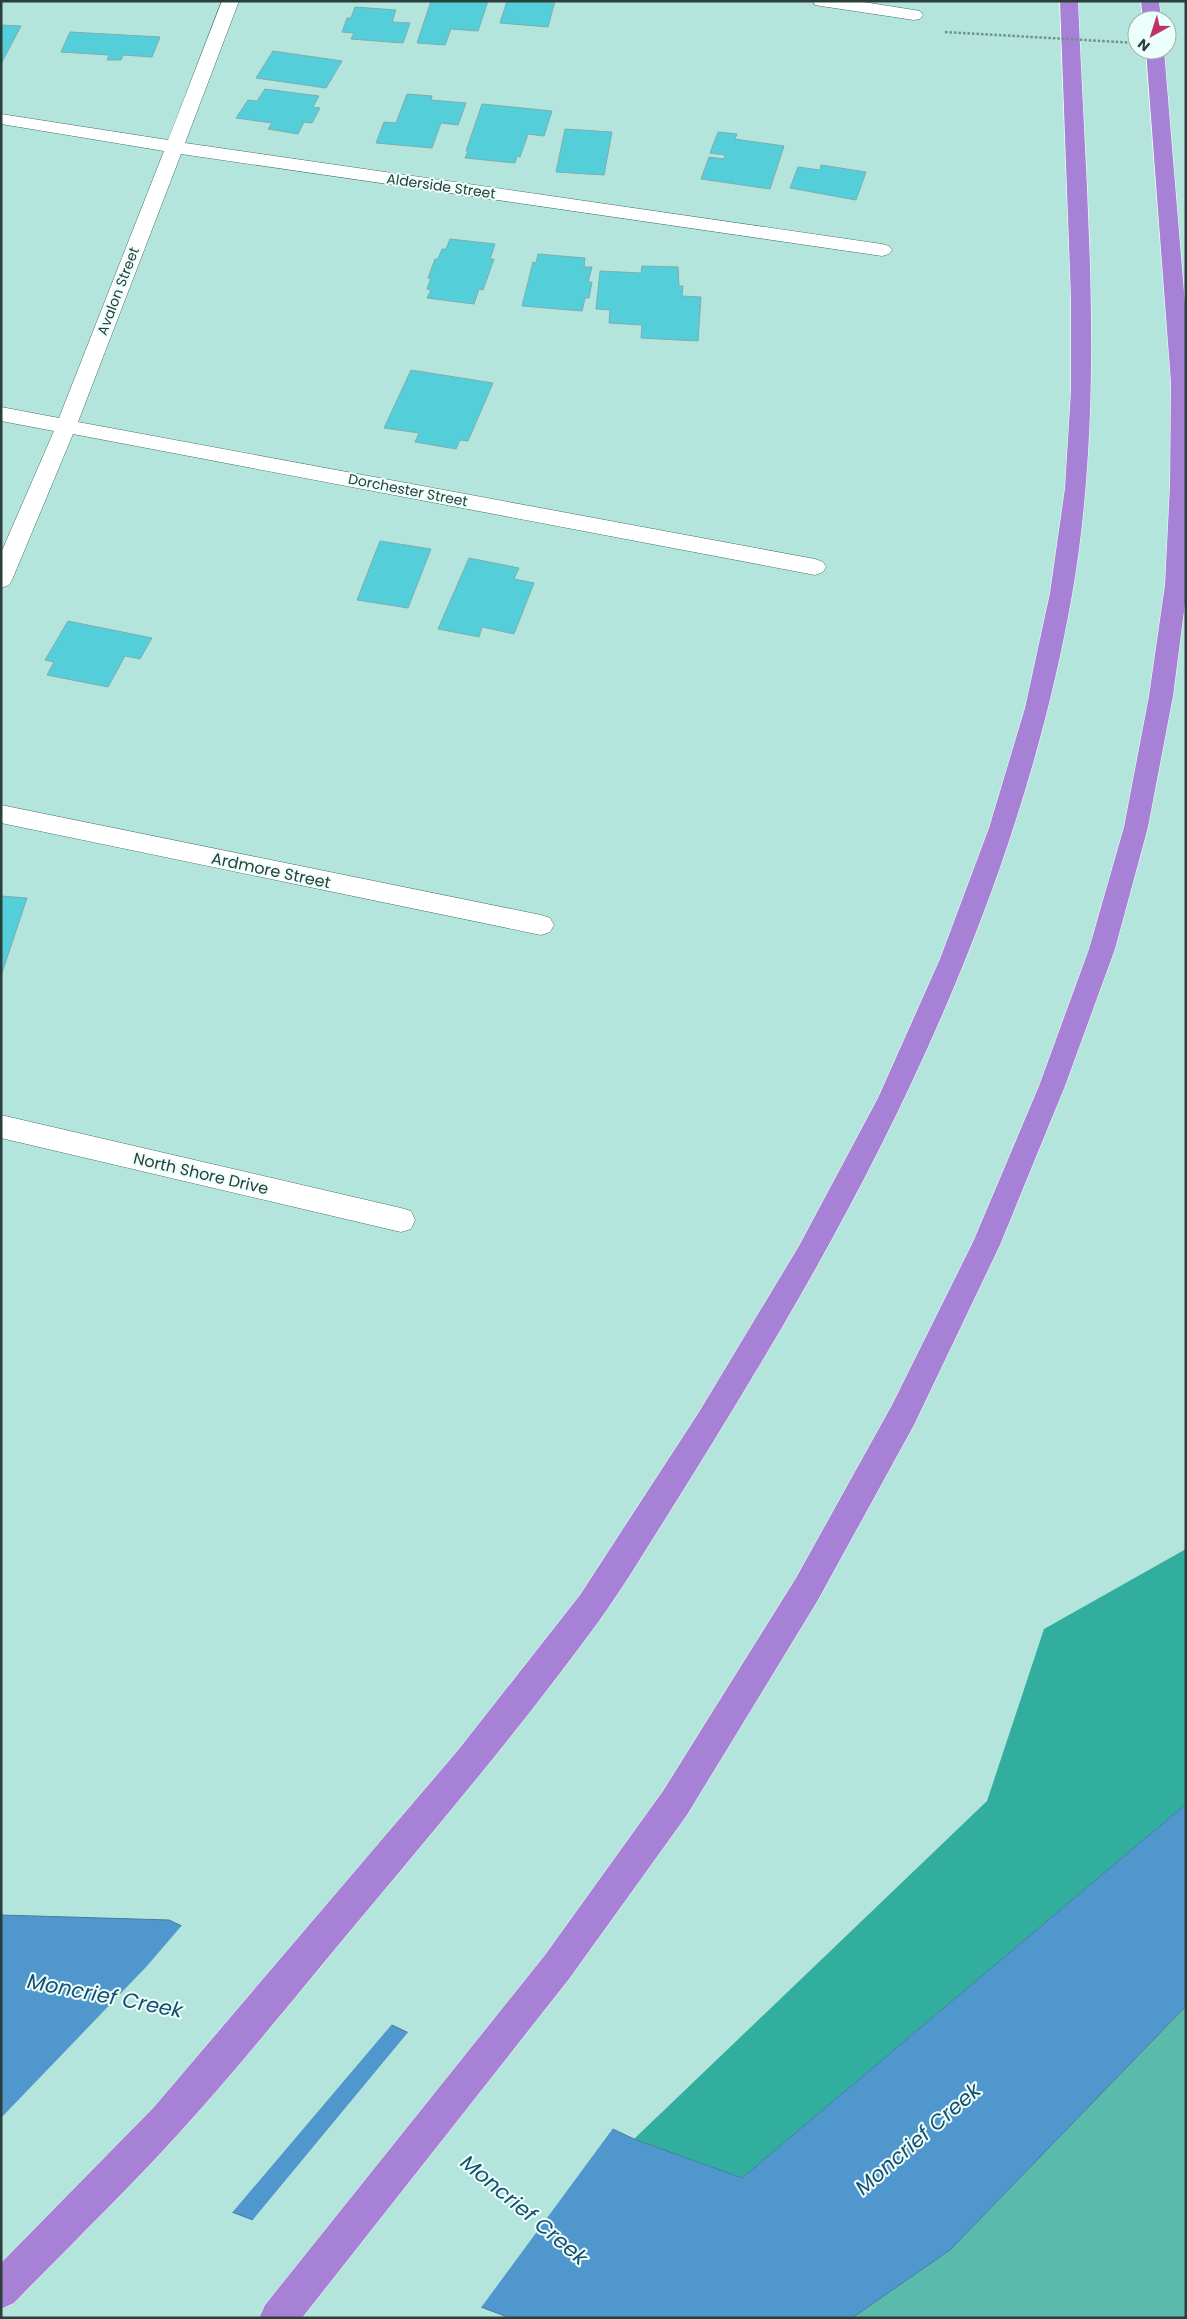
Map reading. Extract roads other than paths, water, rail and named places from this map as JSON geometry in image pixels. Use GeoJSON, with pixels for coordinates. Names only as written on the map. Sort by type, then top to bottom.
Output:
{"type":"FeatureCollection","features":[{"type":"Feature","properties":{"kind":"highway"},"geometry":{"type":"LineString","coordinates":[[1,2290],[167,2120],[470,1761],[591,1606],[710,1422],[809,1255],[894,1093],[952,959],[1001,828],[1037,708],[1061,593],[1076,488],[1081,390],[1081,299],[1070,1]]}},
{"type":"Feature","properties":{"kind":"highway"},"geometry":{"type":"LineString","coordinates":[[278,2318],[557,1967],[675,1803],[807,1589],[903,1415],[986,1245],[1052,1086],[1102,949],[1136,827],[1161,696],[1176,585],[1181,484],[1181,383],[1155,60]]}},
{"type":"Feature","properties":{"kind":"street","name":"Avalon Street"},"geometry":{"type":"LineString","coordinates":[[1,580],[66,426],[231,1]]}},
{"type":"Feature","properties":{"kind":"street"},"geometry":{"type":"LineString","coordinates":[[821,1],[914,15]]}},
{"type":"Feature","properties":{"kind":"street","name":"Alderside Street"},"geometry":{"type":"LineString","coordinates":[[1,119],[174,147],[882,250]]}},
{"type":"Feature","properties":{"kind":"street","name":"Dorchester Street"},"geometry":{"type":"LineString","coordinates":[[1,414],[815,566]]}},
{"type":"Feature","properties":{"kind":"street","name":"Ardmore Street"},"geometry":{"type":"LineString","coordinates":[[1,814],[541,925]]}},
{"type":"Feature","properties":{"kind":"street","name":"North Shore Drive"},"geometry":{"type":"LineString","coordinates":[[1,1126],[401,1220]]}},
{"type":"Feature","properties":{"kind":"water","name":"Moncrief Creek"},"geometry":{"type":"Polygon","coordinates":[[[1186,1804],[1186,2006],[950,2250],[852,2318],[510,2318],[1,2124],[1,1915],[169,1920],[634,2139],[742,2178],[1186,1804]]]}}]}
